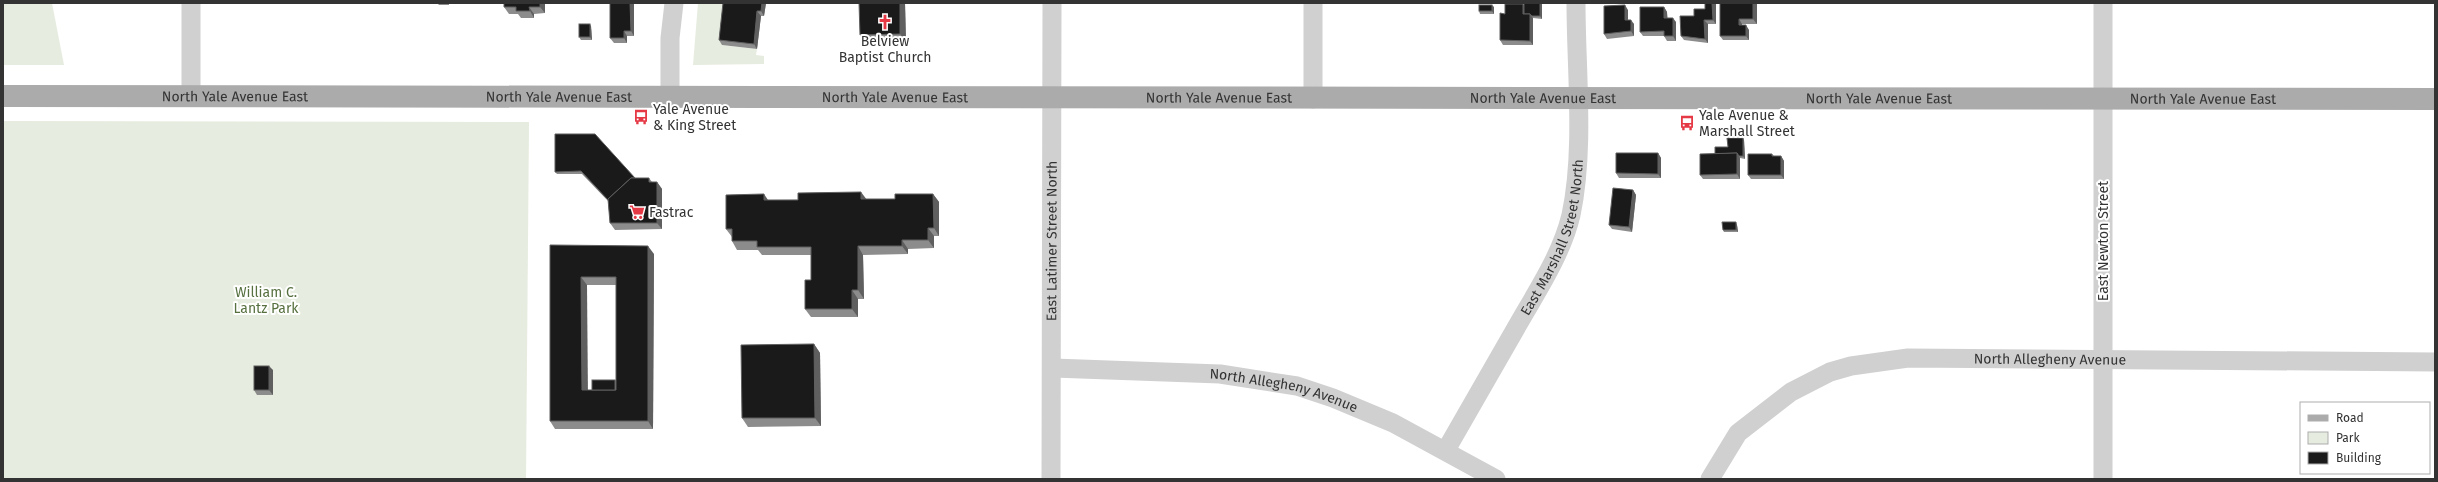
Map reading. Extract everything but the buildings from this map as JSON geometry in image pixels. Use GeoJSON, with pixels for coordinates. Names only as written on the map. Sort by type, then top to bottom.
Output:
{"type":"FeatureCollection","features":[{"type":"Feature","properties":{"kind":"main road","name":"North Yale Avenue East"},"geometry":{"type":"LineString","coordinates":[[3,96],[1313,99],[2435,99]]}},
{"type":"Feature","properties":{"kind":"street"},"geometry":{"type":"LineString","coordinates":[[190,3],[191,97]]}},
{"type":"Feature","properties":{"kind":"street"},"geometry":{"type":"LineString","coordinates":[[670,97],[670,38],[674,3]]}},
{"type":"Feature","properties":{"kind":"street","name":"East Latimer Street North"},"geometry":{"type":"LineString","coordinates":[[1051,479],[1053,368],[1052,3]]}},
{"type":"Feature","properties":{"kind":"street"},"geometry":{"type":"LineString","coordinates":[[1313,3],[1313,99]]}},
{"type":"Feature","properties":{"kind":"street","name":"East Marshall Street North"},"geometry":{"type":"LineString","coordinates":[[1446,450],[1542,282],[1561,245],[1571,215],[1576,170],[1578,99],[1576,3]]}},
{"type":"Feature","properties":{"kind":"street","name":"East Newton Street"},"geometry":{"type":"LineString","coordinates":[[2103,3],[2103,479]]}},
{"type":"Feature","properties":{"kind":"street","name":"North Allegheny Avenue"},"geometry":{"type":"LineString","coordinates":[[1710,479],[1738,433],[1791,392],[1830,372],[1850,366],[1908,358],[2435,362]]}},
{"type":"Feature","properties":{"kind":"street","name":"North Allegheny Avenue"},"geometry":{"type":"LineString","coordinates":[[1053,368],[1220,374],[1297,386],[1333,398],[1393,423],[1446,450],[1496,479]]}},
{"type":"Feature","properties":{"kind":"green space"},"geometry":{"type":"Polygon","coordinates":[[[3,3],[52,3],[64,65],[3,65],[3,3]]]}},
{"type":"Feature","properties":{"kind":"green space"},"geometry":{"type":"Polygon","coordinates":[[[698,3],[727,3],[722,45],[757,49],[756,55],[764,56],[764,64],[693,65],[698,3]]]}},
{"type":"Feature","properties":{"kind":"green space","name":"William C. Lantz Park"},"geometry":{"type":"Polygon","coordinates":[[[3,121],[529,122],[526,479],[3,479],[3,121]]]}},
{"type":"Feature","properties":{"kind":"place","name":"Belview Baptist Church"},"geometry":{"type":"Point","coordinates":[885,22]}},
{"type":"Feature","properties":{"kind":"place","name":"Yale Avenue & King Street"},"geometry":{"type":"Point","coordinates":[641,117]}},
{"type":"Feature","properties":{"kind":"place","name":"Yale Avenue & Marshall Street"},"geometry":{"type":"Point","coordinates":[1687,123]}},
{"type":"Feature","properties":{"kind":"place","name":"Fastrac"},"geometry":{"type":"Point","coordinates":[637,212]}}]}
